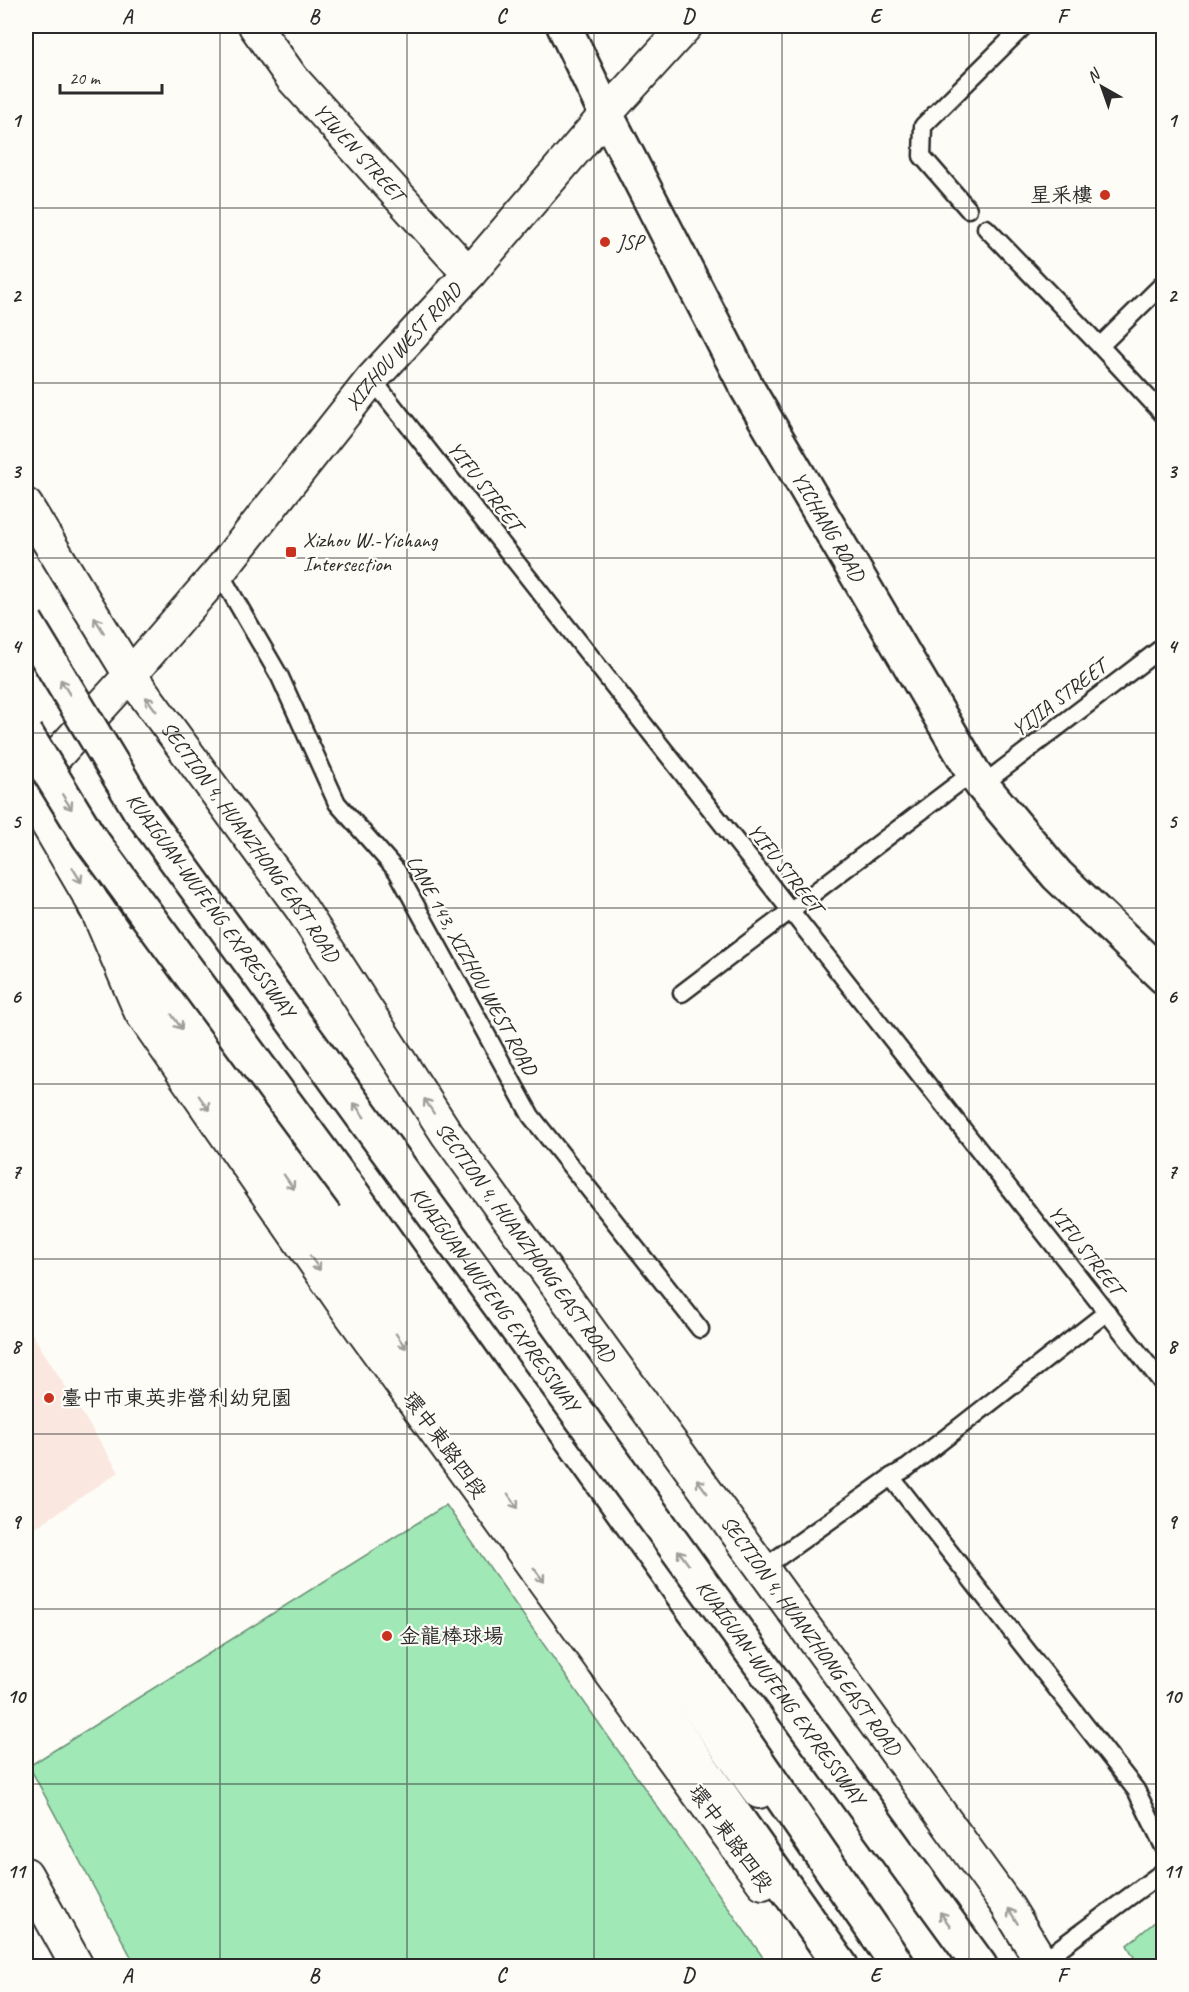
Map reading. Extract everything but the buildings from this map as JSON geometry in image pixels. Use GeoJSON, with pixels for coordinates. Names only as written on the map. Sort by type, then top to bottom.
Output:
{"type":"FeatureCollection","features":[{"type":"Feature","properties":{"kind":"main road","name":"YICHANG ROAD"},"geometry":{"type":"LineString","coordinates":[[564,26],[606,114],[747,388],[977,779],[1057,875],[1164,977]]}},
{"type":"Feature","properties":{"kind":"main road","name":"KUAIGUAN-WUFENG EXPRESSWAY"},"geometry":{"type":"LineString","coordinates":[[26,622],[140,808],[980,1966]]}},
{"type":"Feature","properties":{"kind":"main road"},"geometry":{"type":"LineString","coordinates":[[26,734],[89,837],[375,1226],[729,1720],[898,1966]]}},
{"type":"Feature","properties":{"kind":"main road"},"geometry":{"type":"LineString","coordinates":[[95,906],[841,1966]]}},
{"type":"Feature","properties":{"kind":"street","name":"YIWEN STREET"},"geometry":{"type":"LineString","coordinates":[[255,26],[292,78],[469,274]]}},
{"type":"Feature","properties":{"kind":"street","name":"XIZHOU WEST ROAD"},"geometry":{"type":"LineString","coordinates":[[26,789],[130,675],[219,572],[372,379],[469,274],[606,114],[686,26]]}},
{"type":"Feature","properties":{"kind":"street","name":"SECTION 4, HUANZHONG EAST ROAD"},"geometry":{"type":"LineString","coordinates":[[26,505],[130,675],[301,908],[447,1134],[1006,1904],[1042,1964]]}},
{"type":"Feature","properties":{"kind":"street"},"geometry":{"type":"LineString","coordinates":[[26,789],[95,906],[190,1001],[885,1966]]}},
{"type":"Feature","properties":{"kind":"street","name":"環中東路四段"},"geometry":{"type":"LineString","coordinates":[[95,906],[140,1011],[349,1312],[824,1966]]}},
{"type":"Feature","properties":{"kind":"street"},"geometry":{"type":"LineString","coordinates":[[26,1874],[77,1966]]}},
{"type":"Feature","properties":{"kind":"lane"},"geometry":{"type":"LineString","coordinates":[[968,209],[922,156],[923,126],[1024,26]]}},
{"type":"Feature","properties":{"kind":"lane"},"geometry":{"type":"LineString","coordinates":[[986,228],[1164,415]]}},
{"type":"Feature","properties":{"kind":"lane"},"geometry":{"type":"LineString","coordinates":[[1100,346],[1164,283]]}},
{"type":"Feature","properties":{"kind":"lane","name":"YIFU STREET"},"geometry":{"type":"LineString","coordinates":[[372,379],[1164,1385]]}},
{"type":"Feature","properties":{"kind":"lane","name":"LANE 143, XIZHOU WEST ROAD"},"geometry":{"type":"LineString","coordinates":[[219,572],[280,676],[337,803],[397,871],[531,1116],[700,1329]]}},
{"type":"Feature","properties":{"kind":"lane","name":"YIJIA STREET"},"geometry":{"type":"LineString","coordinates":[[682,993],[790,911],[1164,646]]}},
{"type":"Feature","properties":{"kind":"lane"},"geometry":{"type":"LineString","coordinates":[[762,1569],[907,1468],[1107,1312]]}},
{"type":"Feature","properties":{"kind":"lane"},"geometry":{"type":"LineString","coordinates":[[891,1477],[1136,1790],[1164,1847]]}},
{"type":"Feature","properties":{"kind":"lane"},"geometry":{"type":"LineString","coordinates":[[1042,1964],[1164,1870]]}},
{"type":"Feature","properties":{"kind":"shaded area","name":"臺中市東英非營利幼兒園"},"geometry":{"type":"Polygon","coordinates":[[[26,1324],[119,1472],[26,1534],[26,1324]]]}},
{"type":"Feature","properties":{"kind":"green space","name":"金龍棒球場"},"geometry":{"type":"Polygon","coordinates":[[[446,1505],[767,1963],[766,1966],[136,1966],[29,1766],[446,1505]]]}},
{"type":"Feature","properties":{"kind":"green space"},"geometry":{"type":"Polygon","coordinates":[[[1163,1915],[1163,1966],[1139,1966],[1127,1945],[1163,1915]]]}},
{"type":"Feature","properties":{"kind":"place","name":"星釆樓"},"geometry":{"type":"Point","coordinates":[1105,195]}},
{"type":"Feature","properties":{"kind":"place","name":"JSP"},"geometry":{"type":"Point","coordinates":[605,242]}},
{"type":"Feature","properties":{"kind":"place","name":"Xizhou W.-Yichang Intersection"},"geometry":{"type":"Point","coordinates":[291,552]}},
{"type":"Feature","properties":{"kind":"place","name":"臺中市東英非營利幼兒園"},"geometry":{"type":"Point","coordinates":[49,1398]}},
{"type":"Feature","properties":{"kind":"place","name":"金龍棒球場"},"geometry":{"type":"Point","coordinates":[387,1636]}}]}
